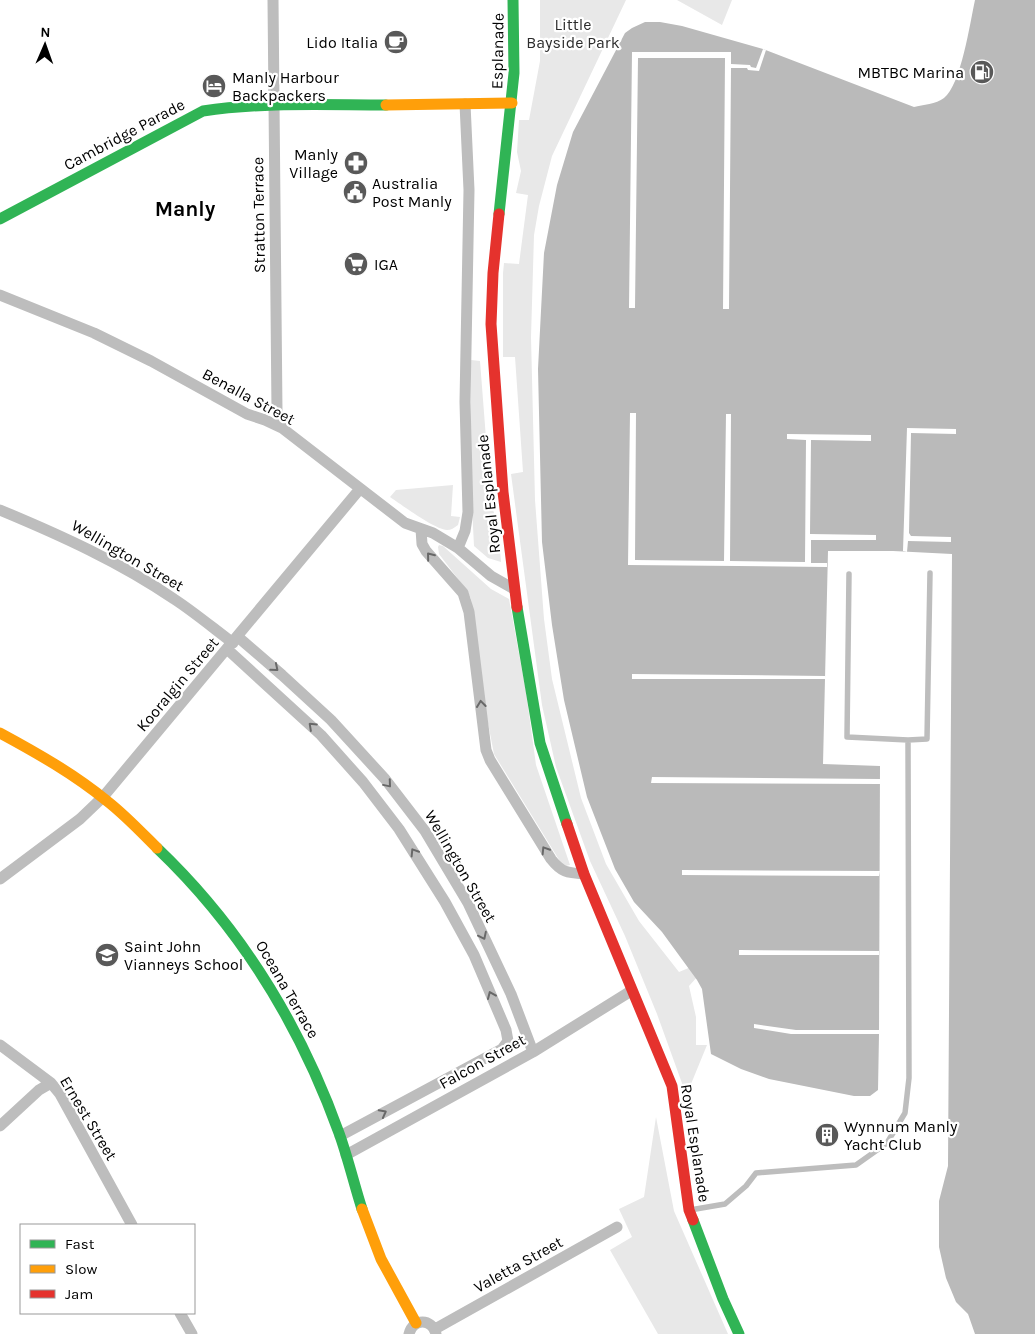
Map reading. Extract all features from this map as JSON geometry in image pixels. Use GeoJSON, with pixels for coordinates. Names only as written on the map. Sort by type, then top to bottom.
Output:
{"type":"FeatureCollection","features":[{"type":"Feature","properties":{"kind":"street","name":"Stratton Terrace"},"geometry":{"type":"LineString","coordinates":[[273,0],[277,411],[282,428]]}},
{"type":"Feature","properties":{"kind":"street","name":"Esplanade"},"geometry":{"type":"LineString","coordinates":[[512,103],[514,73],[513,0]]}},
{"type":"Feature","properties":{"kind":"street","name":"Cambridge Parade"},"geometry":{"type":"LineString","coordinates":[[0,219],[203,111],[223,108],[273,106],[512,103]]}},
{"type":"Feature","properties":{"kind":"street","name":"Royal Esplanade"},"geometry":{"type":"LineString","coordinates":[[512,103],[493,273],[491,324],[498,436],[514,589],[540,743],[584,874],[672,1086],[689,1210],[723,1299],[739,1334]]}},
{"type":"Feature","properties":{"kind":"street","name":"Royal Esplanade"},"geometry":{"type":"LineString","coordinates":[[458,548],[465,531],[468,512],[466,402],[468,190],[465,104]]}},
{"type":"Feature","properties":{"kind":"street","name":"Benalla Street"},"geometry":{"type":"LineString","coordinates":[[0,295],[94,333],[151,360],[247,414],[282,428],[405,524],[433,533],[458,548],[491,576],[514,589]]}},
{"type":"Feature","properties":{"kind":"street","name":"Kooralgin Street"},"geometry":{"type":"LineString","coordinates":[[0,878],[80,819],[102,797],[233,643],[359,490]]}},
{"type":"Feature","properties":{"kind":"street","name":"Wellington Street"},"geometry":{"type":"LineString","coordinates":[[0,510],[62,536],[174,598],[233,643],[282,675],[331,720],[385,779],[425,831],[468,903],[511,994],[533,1052]]}},
{"type":"Feature","properties":{"kind":"street"},"geometry":{"type":"LineString","coordinates":[[421,529],[422,544],[426,551],[463,593],[469,612],[486,750],[490,760],[555,864],[559,868],[571,873],[584,874]]}},
{"type":"Feature","properties":{"kind":"street","name":"Wellington Street"},"geometry":{"type":"LineString","coordinates":[[233,643],[363,782],[399,829],[445,902],[474,955],[506,1030],[508,1041]]}},
{"type":"Feature","properties":{"kind":"street","name":"Oceana Terrace"},"geometry":{"type":"LineString","coordinates":[[0,733],[27,747],[102,797],[194,884],[232,930],[258,966],[291,1023],[308,1058],[340,1136],[371,1236],[416,1323]]}},
{"type":"Feature","properties":{"kind":"street","name":"Falcon Street"},"geometry":{"type":"LineString","coordinates":[[346,1156],[533,1052],[631,991]]}},
{"type":"Feature","properties":{"kind":"street","name":"Falcon Street"},"geometry":{"type":"LineString","coordinates":[[340,1136],[502,1049],[508,1041]]}},
{"type":"Feature","properties":{"kind":"street","name":"Ernest Street"},"geometry":{"type":"LineString","coordinates":[[0,1045],[51,1083],[60,1094],[131,1224]]}},
{"type":"Feature","properties":{"kind":"street"},"geometry":{"type":"LineString","coordinates":[[0,1126],[39,1090],[51,1083]]}},
{"type":"Feature","properties":{"kind":"street","name":"Valetta Street"},"geometry":{"type":"LineString","coordinates":[[436,1332],[617,1227]]}},
{"type":"Feature","properties":{"kind":"street"},"geometry":{"type":"LineString","coordinates":[[181,1314],[192,1334]]}},
{"type":"Feature","properties":{"kind":"street"},"geometry":{"type":"LineString","coordinates":[[409,1334],[411,1328],[416,1323],[427,1322],[436,1332]]}},
{"type":"Feature","properties":{"kind":"lane"},"geometry":{"type":"LineString","coordinates":[[849,574],[847,736],[908,740],[927,739],[930,573]]}},
{"type":"Feature","properties":{"kind":"lane"},"geometry":{"type":"LineString","coordinates":[[689,1210],[726,1204],[746,1186],[756,1173],[856,1165],[886,1143],[905,1113],[909,1078],[908,740]]}},
{"type":"Feature","properties":{"kind":"green space","name":"Little Bayside Park"},"geometry":{"type":"Polygon","coordinates":[[[540,0],[626,0],[552,156],[539,206],[534,235],[531,337],[535,500],[544,619],[552,679],[581,798],[606,864],[639,921],[679,972],[691,967],[698,976],[689,986],[696,1017],[696,1045],[707,1045],[691,1084],[683,1086],[657,1014],[625,936],[590,861],[556,767],[542,705],[511,474],[523,472],[515,357],[503,357],[503,273],[504,263],[519,264],[528,195],[516,193],[521,171],[517,152],[519,120],[529,120],[540,61],[540,0]]]}},
{"type":"Feature","properties":{"kind":"green space"},"geometry":{"type":"Polygon","coordinates":[[[677,0],[732,0],[722,25],[677,0]]]}},
{"type":"Feature","properties":{"kind":"green space"},"geometry":{"type":"Polygon","coordinates":[[[471,360],[480,361],[491,503],[498,526],[501,562],[488,558],[474,546],[470,467],[471,360]]]}},
{"type":"Feature","properties":{"kind":"green space"},"geometry":{"type":"Polygon","coordinates":[[[453,485],[451,516],[460,517],[458,525],[448,530],[441,529],[426,521],[390,497],[396,490],[453,485]]]}},
{"type":"Feature","properties":{"kind":"green space"},"geometry":{"type":"Polygon","coordinates":[[[439,545],[443,546],[491,589],[509,599],[526,692],[536,765],[570,865],[566,866],[561,863],[494,754],[487,718],[471,599],[468,592],[439,554],[439,545]]]}},
{"type":"Feature","properties":{"kind":"green space"},"geometry":{"type":"Polygon","coordinates":[[[656,1117],[674,1211],[728,1334],[658,1334],[610,1250],[632,1237],[619,1209],[644,1197],[656,1117]]]}},
{"type":"Feature","properties":{"kind":"shaded area"},"geometry":{"type":"Polygon","coordinates":[[[975,0],[1035,0],[1035,1334],[975,1334],[968,1314],[956,1302],[946,1278],[939,1247],[939,1201],[948,1166],[952,554],[893,551],[828,551],[823,764],[880,766],[878,1090],[870,1096],[854,1096],[769,1079],[741,1069],[711,1054],[702,989],[662,932],[634,902],[615,869],[587,797],[564,700],[552,625],[542,542],[538,369],[544,253],[557,185],[573,132],[625,33],[645,22],[660,22],[682,26],[763,49],[914,107],[937,102],[950,91],[964,53],[975,0]]]}},
{"type":"Feature","properties":{"kind":"pier"},"geometry":{"type":"Polygon","coordinates":[[[763,49],[766,50],[759,71],[748,70],[747,68],[731,68],[729,309],[723,309],[725,58],[638,58],[635,308],[629,308],[632,52],[731,52],[731,64],[750,65],[756,68],[763,49]]]}},
{"type":"Feature","properties":{"kind":"pier"},"geometry":{"type":"Polygon","coordinates":[[[630,413],[636,413],[635,560],[724,561],[726,414],[731,414],[730,561],[805,562],[806,440],[787,439],[787,434],[871,435],[871,441],[811,440],[810,534],[876,535],[876,540],[811,540],[811,563],[827,563],[827,567],[628,565],[630,413]]]}},
{"type":"Feature","properties":{"kind":"pier"},"geometry":{"type":"Polygon","coordinates":[[[907,428],[956,429],[956,434],[911,433],[909,533],[911,536],[951,537],[951,542],[908,541],[907,552],[903,551],[907,428]]]}},
{"type":"Feature","properties":{"kind":"pier"},"geometry":{"type":"Polygon","coordinates":[[[632,674],[825,676],[825,679],[632,679],[632,674]]]}},
{"type":"Feature","properties":{"kind":"pier"},"geometry":{"type":"Polygon","coordinates":[[[652,777],[880,779],[880,784],[651,783],[652,777]]]}},
{"type":"Feature","properties":{"kind":"pier"},"geometry":{"type":"Polygon","coordinates":[[[682,870],[880,871],[879,876],[682,875],[682,870]]]}},
{"type":"Feature","properties":{"kind":"pier"},"geometry":{"type":"Polygon","coordinates":[[[739,950],[879,951],[879,955],[739,955],[739,950]]]}},
{"type":"Feature","properties":{"kind":"pier"},"geometry":{"type":"Polygon","coordinates":[[[754,1024],[796,1030],[879,1030],[879,1034],[791,1034],[754,1028],[754,1024]]]}},
{"type":"Feature","properties":{"kind":"traffic: fast"},"geometry":{"type":"LineString","coordinates":[[499,214],[514,73],[513,0]]}},
{"type":"Feature","properties":{"kind":"traffic: fast"},"geometry":{"type":"LineString","coordinates":[[0,219],[203,111],[271,105],[386,105]]}},
{"type":"Feature","properties":{"kind":"traffic: fast"},"geometry":{"type":"LineString","coordinates":[[517,607],[540,743],[567,824]]}},
{"type":"Feature","properties":{"kind":"traffic: fast"},"geometry":{"type":"LineString","coordinates":[[157,848],[215,911],[265,980],[286,1016],[306,1054],[323,1093],[342,1142],[362,1209]]}},
{"type":"Feature","properties":{"kind":"traffic: fast"},"geometry":{"type":"LineString","coordinates":[[693,1220],[723,1299],[739,1334]]}},
{"type":"Feature","properties":{"kind":"traffic: slow"},"geometry":{"type":"LineString","coordinates":[[386,105],[512,103]]}},
{"type":"Feature","properties":{"kind":"traffic: slow"},"geometry":{"type":"LineString","coordinates":[[0,733],[55,764],[82,782],[120,812],[157,848]]}},
{"type":"Feature","properties":{"kind":"traffic: slow"},"geometry":{"type":"LineString","coordinates":[[362,1209],[381,1259],[416,1323]]}},
{"type":"Feature","properties":{"kind":"traffic: jam"},"geometry":{"type":"LineString","coordinates":[[499,214],[493,273],[491,324],[503,492],[517,607]]}},
{"type":"Feature","properties":{"kind":"traffic: jam"},"geometry":{"type":"LineString","coordinates":[[567,824],[584,874],[672,1086],[689,1210],[693,1220]]}},
{"type":"Feature","properties":{"kind":"place","name":"Lido Italia"},"geometry":{"type":"Point","coordinates":[396,42]}},
{"type":"Feature","properties":{"kind":"place","name":"MBTBC Marina"},"geometry":{"type":"Point","coordinates":[982,72]}},
{"type":"Feature","properties":{"kind":"place","name":"Manly Harbour Backpackers"},"geometry":{"type":"Point","coordinates":[214,86]}},
{"type":"Feature","properties":{"kind":"place","name":"Manly Village"},"geometry":{"type":"Point","coordinates":[356,163]}},
{"type":"Feature","properties":{"kind":"place","name":"Australia Post Manly"},"geometry":{"type":"Point","coordinates":[355,192]}},
{"type":"Feature","properties":{"kind":"place","name":"IGA"},"geometry":{"type":"Point","coordinates":[356,264]}},
{"type":"Feature","properties":{"kind":"place","name":"Saint John Vianneys School"},"geometry":{"type":"Point","coordinates":[107,955]}},
{"type":"Feature","properties":{"kind":"place","name":"Wynnum Manly Yacht Club"},"geometry":{"type":"Point","coordinates":[827,1135]}},
{"type":"Feature","properties":{"kind":"district","name":"Manly"},"geometry":{"type":"Point","coordinates":[185,209]}}]}
